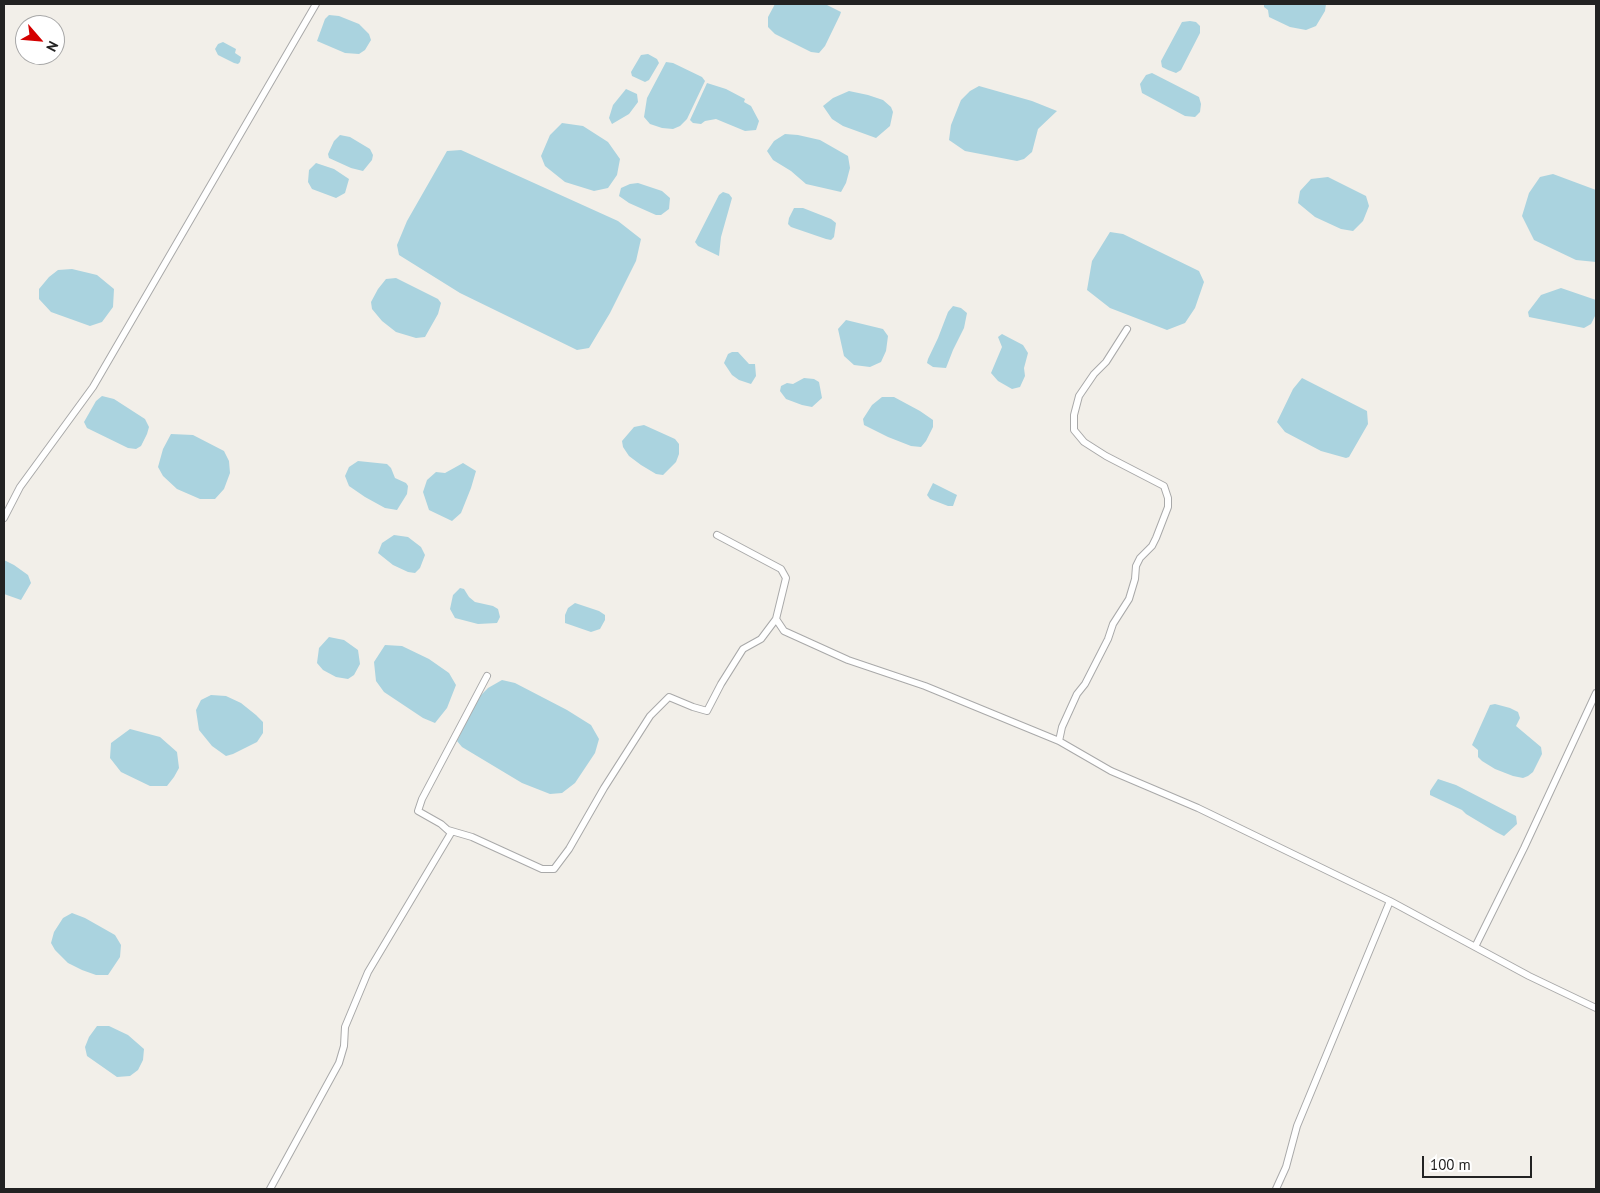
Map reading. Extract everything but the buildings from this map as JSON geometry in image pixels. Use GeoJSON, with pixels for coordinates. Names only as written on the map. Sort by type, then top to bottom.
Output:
{"type":"FeatureCollection","features":[{"type":"Feature","properties":{"kind":"street"},"geometry":{"type":"LineString","coordinates":[[4,518],[20,487],[93,387],[316,4]]}},
{"type":"Feature","properties":{"kind":"street"},"geometry":{"type":"LineString","coordinates":[[1059,741],[1062,727],[1077,694],[1085,684],[1108,639],[1113,624],[1129,599],[1135,578],[1136,566],[1156,538],[1168,507],[1168,498],[1164,486],[1106,456],[1084,442],[1074,430],[1074,415],[1079,396],[1094,374],[1106,362],[1128,329]]}},
{"type":"Feature","properties":{"kind":"street"},"geometry":{"type":"LineString","coordinates":[[487,676],[422,799],[418,811],[448,830],[472,837],[542,869],[554,869],[569,849],[604,788],[650,716],[669,697],[707,711],[721,684],[743,650],[761,639],[776,619],[786,578],[780,569],[717,535]]}},
{"type":"Feature","properties":{"kind":"street"},"geometry":{"type":"LineString","coordinates":[[776,619],[784,631],[848,660],[925,686],[1059,741],[1111,771],[1198,808],[1390,901],[1529,976],[1596,1008]]}},
{"type":"Feature","properties":{"kind":"street"},"geometry":{"type":"LineString","coordinates":[[1475,947],[1537,822],[1596,693]]}},
{"type":"Feature","properties":{"kind":"street"},"geometry":{"type":"LineString","coordinates":[[270,1189],[339,1063],[344,1046],[345,1026],[368,972],[444,847],[451,833],[448,830]]}},
{"type":"Feature","properties":{"kind":"street"},"geometry":{"type":"LineString","coordinates":[[1276,1189],[1286,1167],[1297,1126],[1390,901]]}},
{"type":"Feature","properties":{"kind":"water"},"geometry":{"type":"Polygon","coordinates":[[[775,4],[825,4],[841,12],[825,46],[819,53],[811,52],[775,34],[768,27],[768,17],[775,4]]]}},
{"type":"Feature","properties":{"kind":"water"},"geometry":{"type":"Polygon","coordinates":[[[1264,4],[1326,4],[1325,11],[1316,26],[1306,30],[1290,27],[1269,17],[1268,10],[1264,7],[1264,4]]]}},
{"type":"Feature","properties":{"kind":"water"},"geometry":{"type":"Polygon","coordinates":[[[329,15],[339,16],[359,24],[369,34],[371,40],[365,50],[359,54],[345,53],[317,41],[325,19],[329,15]]]}},
{"type":"Feature","properties":{"kind":"water"},"geometry":{"type":"Polygon","coordinates":[[[1182,22],[1196,22],[1200,26],[1200,33],[1181,70],[1176,73],[1162,67],[1161,61],[1182,22]]]}},
{"type":"Feature","properties":{"kind":"water"},"geometry":{"type":"Polygon","coordinates":[[[223,42],[236,49],[235,53],[241,57],[238,64],[218,55],[215,49],[218,44],[223,42]]]}},
{"type":"Feature","properties":{"kind":"water"},"geometry":{"type":"Polygon","coordinates":[[[648,54],[657,59],[659,63],[649,80],[645,82],[632,76],[631,72],[641,55],[648,54]]]}},
{"type":"Feature","properties":{"kind":"water"},"geometry":{"type":"Polygon","coordinates":[[[666,62],[673,63],[702,77],[705,81],[687,119],[680,126],[673,129],[650,124],[644,117],[647,98],[666,62]]]}},
{"type":"Feature","properties":{"kind":"water"},"geometry":{"type":"Polygon","coordinates":[[[1152,73],[1199,97],[1201,104],[1200,112],[1195,117],[1185,116],[1142,93],[1140,84],[1146,75],[1152,73]]]}},
{"type":"Feature","properties":{"kind":"water"},"geometry":{"type":"Polygon","coordinates":[[[707,83],[726,89],[745,99],[744,102],[751,106],[759,121],[756,130],[745,131],[716,119],[705,121],[701,124],[693,123],[690,120],[707,83]]]}},
{"type":"Feature","properties":{"kind":"water"},"geometry":{"type":"Polygon","coordinates":[[[979,86],[1032,101],[1057,111],[1038,129],[1032,152],[1024,159],[1017,161],[965,151],[949,140],[951,125],[961,100],[970,91],[979,86]]]}},
{"type":"Feature","properties":{"kind":"water"},"geometry":{"type":"Polygon","coordinates":[[[626,89],[637,94],[638,102],[629,114],[612,124],[609,118],[613,105],[626,89]]]}},
{"type":"Feature","properties":{"kind":"water"},"geometry":{"type":"Polygon","coordinates":[[[849,91],[883,100],[891,107],[893,112],[890,126],[876,138],[843,126],[832,119],[823,106],[833,98],[849,91]]]}},
{"type":"Feature","properties":{"kind":"water"},"geometry":{"type":"Polygon","coordinates":[[[562,123],[583,126],[608,142],[620,159],[617,175],[608,188],[594,191],[565,182],[545,166],[541,156],[550,135],[562,123]]]}},
{"type":"Feature","properties":{"kind":"water"},"geometry":{"type":"Polygon","coordinates":[[[785,134],[820,140],[848,156],[850,168],[846,183],[841,192],[806,184],[791,171],[773,160],[767,151],[774,141],[785,134]]]}},
{"type":"Feature","properties":{"kind":"water"},"geometry":{"type":"Polygon","coordinates":[[[340,135],[350,137],[370,149],[373,155],[372,160],[363,171],[329,158],[328,154],[334,141],[340,135]]]}},
{"type":"Feature","properties":{"kind":"water"},"geometry":{"type":"Polygon","coordinates":[[[461,150],[618,221],[641,239],[636,261],[610,313],[589,348],[577,350],[460,293],[399,255],[397,245],[407,221],[447,151],[461,150]]]}},
{"type":"Feature","properties":{"kind":"water"},"geometry":{"type":"Polygon","coordinates":[[[316,163],[334,169],[349,179],[345,193],[336,198],[312,189],[308,182],[309,170],[316,163]]]}},
{"type":"Feature","properties":{"kind":"water"},"geometry":{"type":"Polygon","coordinates":[[[1553,174],[1596,190],[1596,262],[1576,260],[1534,240],[1522,216],[1529,193],[1540,177],[1553,174]]]}},
{"type":"Feature","properties":{"kind":"water"},"geometry":{"type":"Polygon","coordinates":[[[1328,177],[1366,196],[1369,206],[1363,221],[1353,231],[1341,229],[1315,217],[1298,203],[1300,191],[1311,179],[1328,177]]]}},
{"type":"Feature","properties":{"kind":"water"},"geometry":{"type":"Polygon","coordinates":[[[638,183],[662,191],[670,198],[669,209],[661,215],[656,215],[629,203],[619,196],[621,188],[638,183]]]}},
{"type":"Feature","properties":{"kind":"water"},"geometry":{"type":"Polygon","coordinates":[[[723,192],[729,194],[732,198],[721,237],[719,256],[698,246],[695,242],[719,195],[723,192]]]}},
{"type":"Feature","properties":{"kind":"water"},"geometry":{"type":"Polygon","coordinates":[[[794,208],[803,208],[831,219],[836,223],[834,237],[831,240],[826,239],[791,227],[788,224],[794,208]]]}},
{"type":"Feature","properties":{"kind":"water"},"geometry":{"type":"Polygon","coordinates":[[[1110,232],[1123,234],[1199,271],[1204,282],[1195,308],[1185,323],[1167,330],[1110,308],[1087,290],[1092,261],[1110,232]]]}},
{"type":"Feature","properties":{"kind":"water"},"geometry":{"type":"Polygon","coordinates":[[[72,269],[97,275],[114,289],[113,307],[102,322],[90,326],[51,312],[39,299],[39,289],[49,277],[58,270],[72,269]]]}},
{"type":"Feature","properties":{"kind":"water"},"geometry":{"type":"Polygon","coordinates":[[[396,278],[438,299],[441,303],[438,314],[425,337],[416,338],[396,332],[382,321],[372,309],[371,302],[378,289],[386,279],[396,278]]]}},
{"type":"Feature","properties":{"kind":"water"},"geometry":{"type":"Polygon","coordinates":[[[1561,288],[1596,300],[1596,314],[1591,324],[1584,328],[1529,317],[1528,312],[1541,295],[1561,288]]]}},
{"type":"Feature","properties":{"kind":"water"},"geometry":{"type":"Polygon","coordinates":[[[953,306],[961,308],[967,313],[964,328],[946,368],[933,367],[927,363],[928,359],[948,312],[953,306]]]}},
{"type":"Feature","properties":{"kind":"water"},"geometry":{"type":"Polygon","coordinates":[[[846,320],[883,329],[888,336],[886,351],[881,362],[870,367],[854,365],[844,356],[838,329],[846,320]]]}},
{"type":"Feature","properties":{"kind":"water"},"geometry":{"type":"Polygon","coordinates":[[[1002,334],[1023,345],[1028,353],[1024,368],[1025,376],[1020,387],[1012,389],[998,381],[991,373],[1002,347],[998,337],[1002,334]]]}},
{"type":"Feature","properties":{"kind":"water"},"geometry":{"type":"Polygon","coordinates":[[[738,352],[749,364],[755,364],[756,376],[751,384],[739,380],[732,375],[724,363],[728,354],[738,352]]]}},
{"type":"Feature","properties":{"kind":"water"},"geometry":{"type":"Polygon","coordinates":[[[804,378],[814,379],[819,382],[822,398],[812,407],[786,399],[780,391],[781,386],[787,383],[793,384],[804,378]]]}},
{"type":"Feature","properties":{"kind":"water"},"geometry":{"type":"Polygon","coordinates":[[[1302,378],[1367,411],[1368,424],[1349,457],[1346,458],[1321,451],[1285,432],[1277,422],[1293,389],[1302,378]]]}},
{"type":"Feature","properties":{"kind":"water"},"geometry":{"type":"Polygon","coordinates":[[[102,396],[114,399],[145,419],[149,427],[141,446],[136,449],[128,448],[87,428],[84,422],[96,401],[102,396]]]}},
{"type":"Feature","properties":{"kind":"water"},"geometry":{"type":"Polygon","coordinates":[[[882,397],[894,397],[933,420],[933,427],[921,447],[911,446],[864,425],[863,419],[872,405],[882,397]]]}},
{"type":"Feature","properties":{"kind":"water"},"geometry":{"type":"Polygon","coordinates":[[[644,425],[675,439],[679,444],[679,454],[676,462],[663,475],[656,474],[641,465],[629,456],[623,447],[622,441],[634,427],[644,425]]]}},
{"type":"Feature","properties":{"kind":"water"},"geometry":{"type":"Polygon","coordinates":[[[171,434],[193,435],[224,451],[229,461],[230,473],[224,489],[215,499],[200,499],[177,489],[163,476],[158,467],[163,449],[171,434]]]}},
{"type":"Feature","properties":{"kind":"water"},"geometry":{"type":"Polygon","coordinates":[[[358,461],[387,464],[395,478],[406,483],[408,486],[407,494],[397,510],[385,508],[349,486],[345,476],[349,467],[358,461]]]}},
{"type":"Feature","properties":{"kind":"water"},"geometry":{"type":"Polygon","coordinates":[[[463,463],[476,471],[461,513],[452,521],[429,510],[423,492],[427,480],[436,472],[445,473],[463,463]]]}},
{"type":"Feature","properties":{"kind":"water"},"geometry":{"type":"Polygon","coordinates":[[[933,483],[957,495],[953,506],[930,499],[927,495],[933,483]]]}},
{"type":"Feature","properties":{"kind":"water"},"geometry":{"type":"Polygon","coordinates":[[[394,535],[408,537],[421,547],[425,555],[420,568],[415,573],[393,565],[378,553],[382,543],[394,535]]]}},
{"type":"Feature","properties":{"kind":"water"},"geometry":{"type":"Polygon","coordinates":[[[4,560],[28,575],[31,583],[21,600],[4,594],[4,560]]]}},
{"type":"Feature","properties":{"kind":"water"},"geometry":{"type":"Polygon","coordinates":[[[460,588],[464,589],[475,602],[498,609],[500,617],[497,623],[478,624],[455,618],[450,609],[453,595],[460,588]]]}},
{"type":"Feature","properties":{"kind":"water"},"geometry":{"type":"Polygon","coordinates":[[[575,603],[605,615],[605,620],[600,629],[591,632],[565,623],[565,615],[568,608],[575,603]]]}},
{"type":"Feature","properties":{"kind":"water"},"geometry":{"type":"Polygon","coordinates":[[[329,637],[344,640],[358,650],[360,664],[354,675],[348,679],[336,677],[323,670],[317,663],[319,648],[329,637]]]}},
{"type":"Feature","properties":{"kind":"water"},"geometry":{"type":"Polygon","coordinates":[[[385,645],[402,646],[429,659],[449,673],[456,685],[447,708],[435,723],[423,718],[384,692],[376,681],[374,662],[385,645]]]}},
{"type":"Feature","properties":{"kind":"water"},"geometry":{"type":"Polygon","coordinates":[[[502,680],[515,683],[567,710],[591,725],[599,739],[595,753],[575,783],[562,793],[550,794],[522,783],[462,747],[457,741],[477,699],[488,688],[502,680]]]}},
{"type":"Feature","properties":{"kind":"water"},"geometry":{"type":"Polygon","coordinates":[[[211,695],[226,696],[241,703],[263,722],[263,733],[257,742],[226,756],[212,746],[199,730],[196,710],[201,700],[211,695]]]}},
{"type":"Feature","properties":{"kind":"water"},"geometry":{"type":"Polygon","coordinates":[[[1495,704],[1518,712],[1520,718],[1516,726],[1541,747],[1542,754],[1533,772],[1528,776],[1523,778],[1513,776],[1495,769],[1478,757],[1478,750],[1472,745],[1490,705],[1495,704]]]}},
{"type":"Feature","properties":{"kind":"water"},"geometry":{"type":"Polygon","coordinates":[[[130,729],[160,737],[177,752],[179,768],[167,786],[150,786],[121,772],[110,758],[111,743],[130,729]]]}},
{"type":"Feature","properties":{"kind":"water"},"geometry":{"type":"Polygon","coordinates":[[[1438,779],[1456,785],[1516,816],[1517,824],[1504,836],[1462,810],[1430,795],[1430,791],[1438,779]]]}},
{"type":"Feature","properties":{"kind":"water"},"geometry":{"type":"Polygon","coordinates":[[[72,913],[115,935],[121,945],[120,957],[108,975],[96,975],[82,970],[68,963],[55,950],[51,943],[54,932],[63,918],[72,913]]]}},
{"type":"Feature","properties":{"kind":"water"},"geometry":{"type":"Polygon","coordinates":[[[97,1026],[109,1026],[128,1035],[144,1049],[143,1060],[138,1070],[130,1076],[117,1077],[87,1056],[85,1047],[97,1026]]]}}]}
